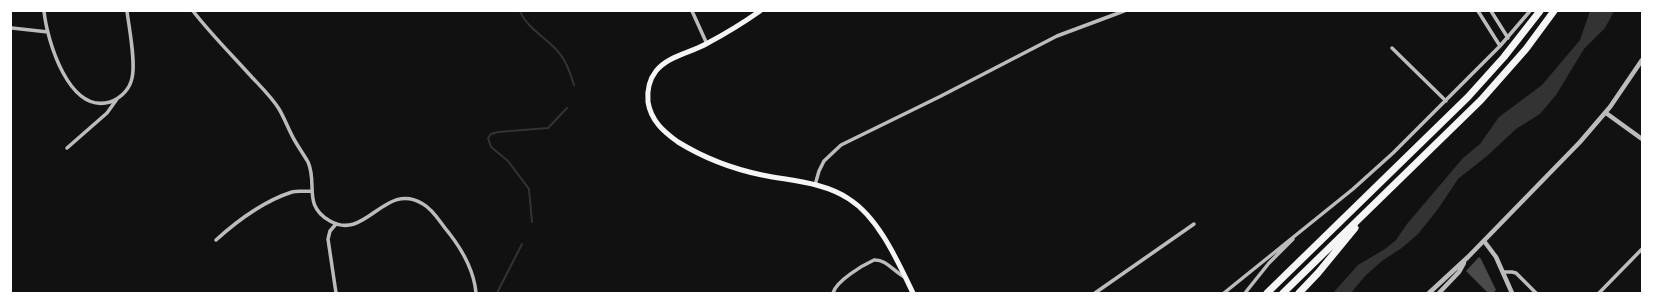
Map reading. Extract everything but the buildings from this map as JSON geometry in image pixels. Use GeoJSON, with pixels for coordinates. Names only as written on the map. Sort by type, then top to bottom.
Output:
{"type":"FeatureCollection","features":[{"type":"Feature","properties":{"kind":"highway"},"geometry":{"type":"LineString","coordinates":[[1267,293],[1468,97],[1504,57],[1540,11]]}},
{"type":"Feature","properties":{"kind":"highway"},"geometry":{"type":"LineString","coordinates":[[1283,293],[1481,100],[1526,49],[1554,11]]}},
{"type":"Feature","properties":{"kind":"highway"},"geometry":{"type":"LineString","coordinates":[[1299,293],[1324,266],[1364,215]]}},
{"type":"Feature","properties":{"kind":"main road"},"geometry":{"type":"LineString","coordinates":[[760,11],[707,44],[669,60],[661,65],[653,75],[648,87],[650,111],[656,122],[664,131],[694,151],[716,161],[752,173],[827,188],[843,195],[863,209],[878,228],[913,293]]}},
{"type":"Feature","properties":{"kind":"street"},"geometry":{"type":"LineString","coordinates":[[44,11],[48,32],[60,66],[76,92],[84,99],[94,103],[105,103],[118,98]]}},
{"type":"Feature","properties":{"kind":"street"},"geometry":{"type":"LineString","coordinates":[[67,148],[107,113],[128,87],[133,73],[127,11]]}},
{"type":"Feature","properties":{"kind":"street"},"geometry":{"type":"LineString","coordinates":[[193,11],[279,109],[308,162],[311,175],[311,191],[313,201],[318,211],[326,219],[336,224],[347,226],[363,221],[373,215],[384,205],[394,200],[409,199],[419,202],[430,209],[459,247],[471,268],[476,293]]}},
{"type":"Feature","properties":{"kind":"street"},"geometry":{"type":"LineString","coordinates":[[692,11],[707,44]]}},
{"type":"Feature","properties":{"kind":"street"},"geometry":{"type":"LineString","coordinates":[[815,185],[824,161],[840,145],[941,96],[1057,36],[1124,11]]}},
{"type":"Feature","properties":{"kind":"street"},"geometry":{"type":"LineString","coordinates":[[1478,11],[1500,46]]}},
{"type":"Feature","properties":{"kind":"street"},"geometry":{"type":"LineString","coordinates":[[1491,11],[1508,38]]}},
{"type":"Feature","properties":{"kind":"street"},"geometry":{"type":"LineString","coordinates":[[1224,293],[1378,167],[1446,102],[1508,38],[1530,11]]}},
{"type":"Feature","properties":{"kind":"street"},"geometry":{"type":"LineString","coordinates":[[12,28],[48,32]]}},
{"type":"Feature","properties":{"kind":"street"},"geometry":{"type":"LineString","coordinates":[[1392,48],[1446,102]]}},
{"type":"Feature","properties":{"kind":"street"},"geometry":{"type":"LineString","coordinates":[[1429,293],[1465,261],[1606,113],[1642,60]]}},
{"type":"Feature","properties":{"kind":"street"},"geometry":{"type":"LineString","coordinates":[[1606,113],[1642,138]]}},
{"type":"Feature","properties":{"kind":"street"},"geometry":{"type":"LineString","coordinates":[[216,240],[244,217],[267,204],[293,192],[311,191]]}},
{"type":"Feature","properties":{"kind":"street"},"geometry":{"type":"LineString","coordinates":[[336,224],[330,231],[328,239],[336,293]]}},
{"type":"Feature","properties":{"kind":"street"},"geometry":{"type":"LineString","coordinates":[[1095,293],[1194,224]]}},
{"type":"Feature","properties":{"kind":"street"},"geometry":{"type":"LineString","coordinates":[[1245,293],[1278,254],[1304,228]]}},
{"type":"Feature","properties":{"kind":"street"},"geometry":{"type":"LineString","coordinates":[[1484,241],[1496,257],[1512,293]]}},
{"type":"Feature","properties":{"kind":"street"},"geometry":{"type":"LineString","coordinates":[[1599,293],[1642,249]]}},
{"type":"Feature","properties":{"kind":"street"},"geometry":{"type":"LineString","coordinates":[[833,293],[836,285],[874,260],[885,262],[896,273],[906,278]]}},
{"type":"Feature","properties":{"kind":"street"},"geometry":{"type":"LineString","coordinates":[[1439,293],[1458,272],[1465,261]]}},
{"type":"Feature","properties":{"kind":"street"},"geometry":{"type":"LineString","coordinates":[[1503,272],[1512,272],[1516,274],[1536,293]]}},
{"type":"Feature","properties":{"kind":"shaded area"},"geometry":{"type":"Polygon","coordinates":[[[1590,11],[1614,11],[1605,28],[1584,49],[1556,95],[1540,114],[1516,129],[1487,156],[1458,179],[1438,209],[1418,234],[1403,247],[1382,261],[1365,276],[1351,293],[1333,293],[1358,265],[1385,249],[1396,240],[1407,224],[1463,158],[1480,144],[1499,117],[1542,85],[1580,40],[1590,11]]]}},
{"type":"Feature","properties":{"kind":"waterway"},"geometry":{"type":"LineString","coordinates":[[520,11],[533,29],[555,49],[565,61],[574,85]]}},
{"type":"Feature","properties":{"kind":"waterway"},"geometry":{"type":"LineString","coordinates":[[532,222],[529,189],[508,161],[491,147],[488,138],[491,134],[498,132],[548,128],[567,108]]}},
{"type":"Feature","properties":{"kind":"waterway"},"geometry":{"type":"LineString","coordinates":[[497,293],[522,244]]}}]}
